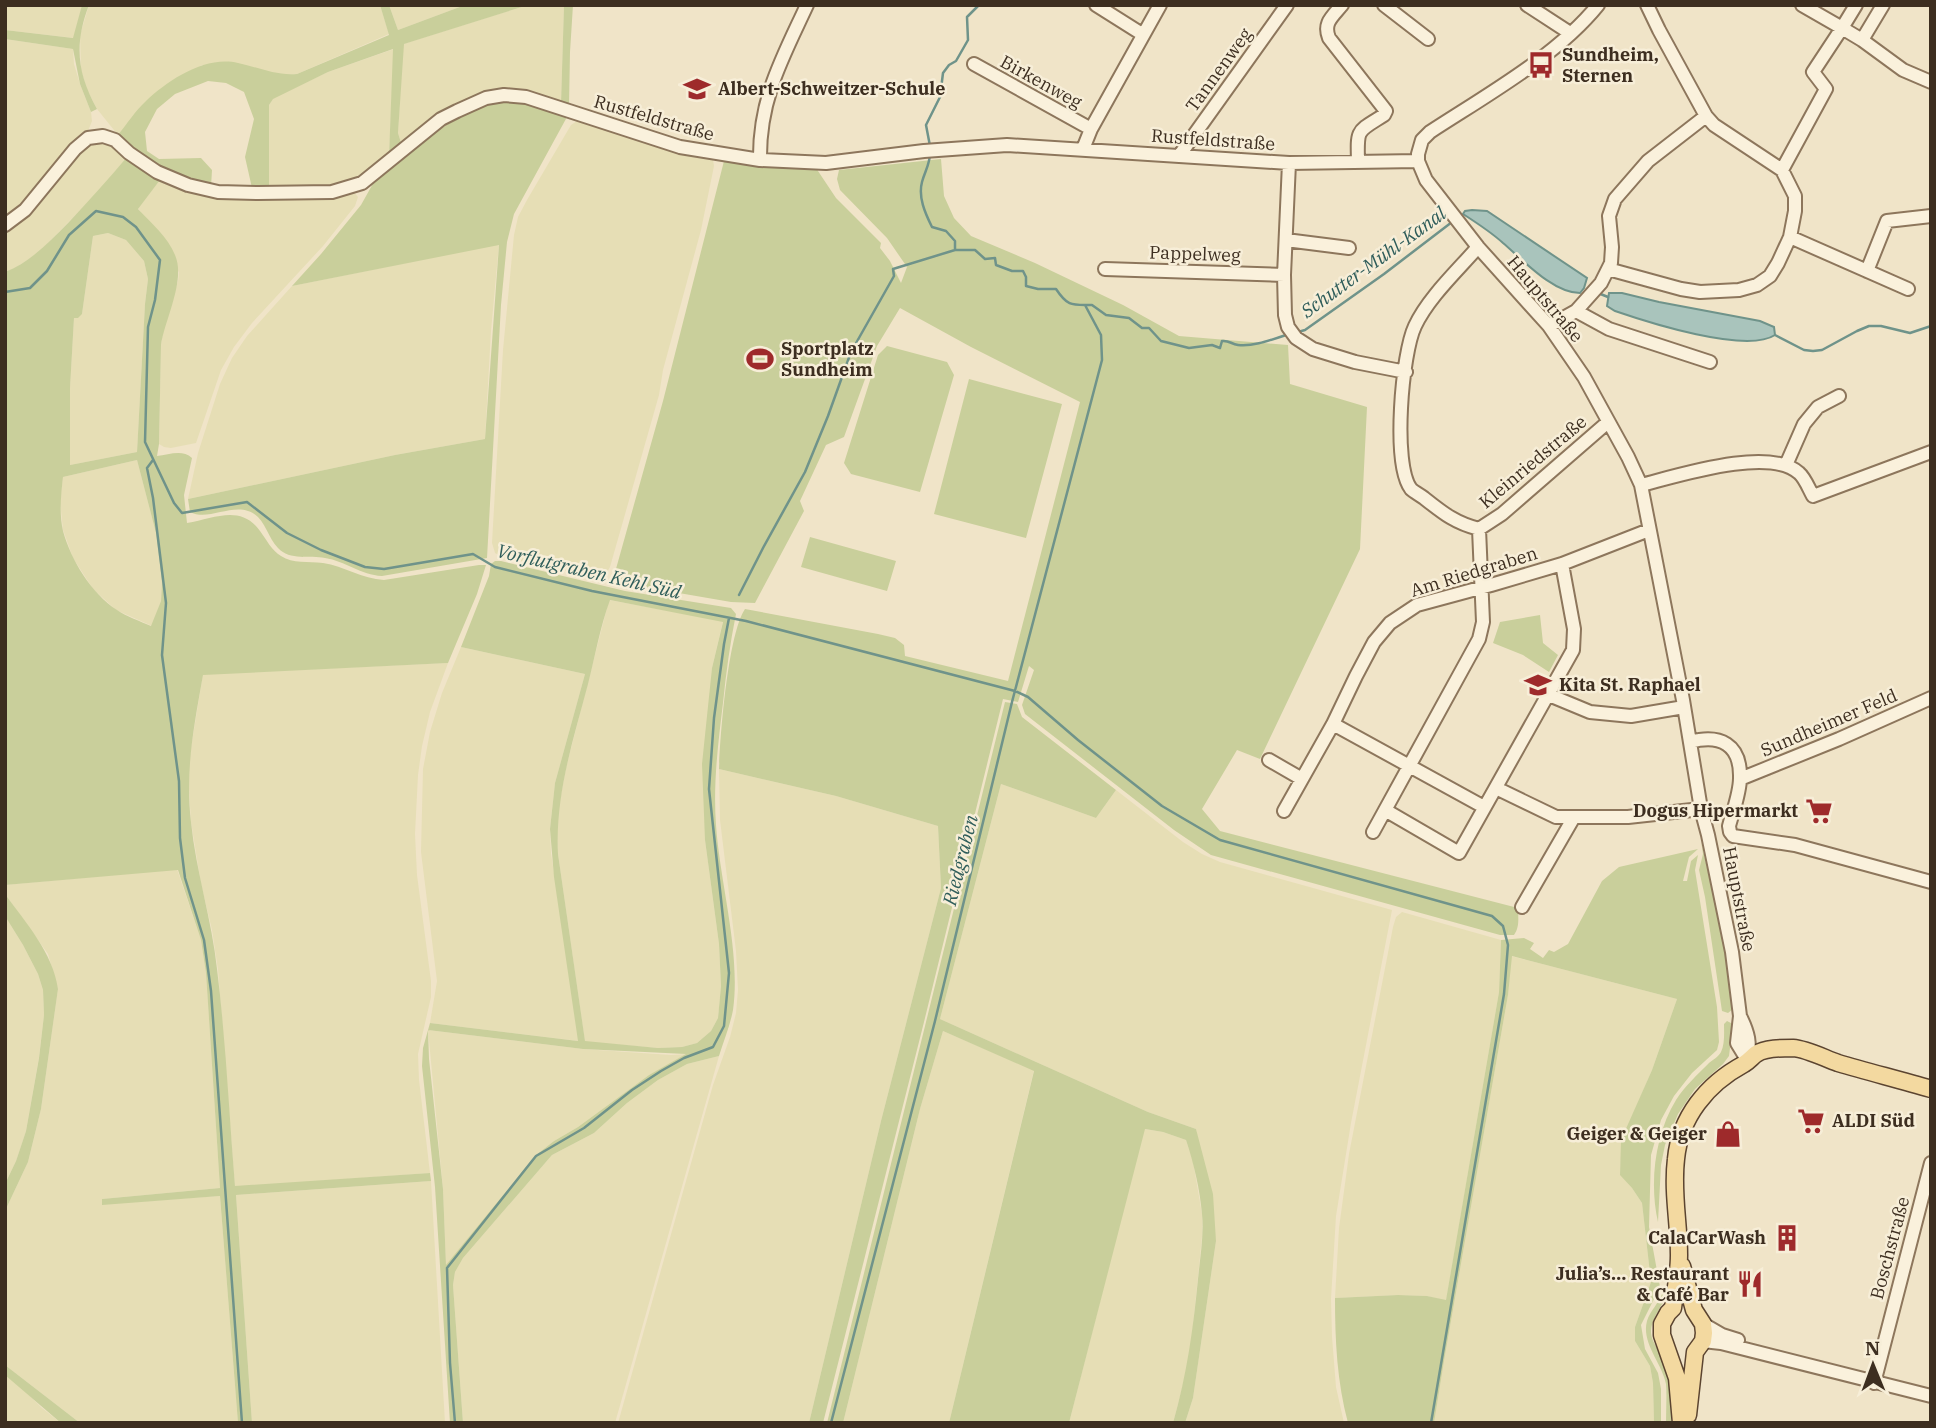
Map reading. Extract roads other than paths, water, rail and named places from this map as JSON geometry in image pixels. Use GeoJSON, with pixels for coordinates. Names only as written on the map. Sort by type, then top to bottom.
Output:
{"type":"FeatureCollection","features":[{"type":"Feature","properties":{"kind":"main road"},"geometry":{"type":"LineString","coordinates":[[1681,1423],[1677,1378],[1662,1335],[1662,1324],[1673,1308],[1679,1257],[1674,1185],[1676,1158],[1684,1125],[1698,1102],[1714,1084],[1748,1061],[1760,1062],[1791,1057],[1818,1057],[1931,1088]]}},
{"type":"Feature","properties":{"kind":"main road"},"geometry":{"type":"LineString","coordinates":[[1679,1257],[1694,1310],[1703,1324],[1687,1423]]}},
{"type":"Feature","properties":{"kind":"main road"},"geometry":{"type":"LineString","coordinates":[[1673,1308],[1694,1310]]}},
{"type":"Feature","properties":{"kind":"main road"},"geometry":{"type":"LineString","coordinates":[[1668,1349],[1675,1354],[1684,1355],[1699,1347]]}},
{"type":"Feature","properties":{"kind":"street"},"geometry":{"type":"LineString","coordinates":[[760,160],[760,139],[768,96],[775,73],[807,5]]}},
{"type":"Feature","properties":{"kind":"street"},"geometry":{"type":"LineString","coordinates":[[1096,5],[1142,34]]}},
{"type":"Feature","properties":{"kind":"street"},"geometry":{"type":"LineString","coordinates":[[1083,149],[1091,129],[1160,5]]}},
{"type":"Feature","properties":{"kind":"street","name":"Tannenweg"},"geometry":{"type":"LineString","coordinates":[[1179,156],[1287,5]]}},
{"type":"Feature","properties":{"kind":"street"},"geometry":{"type":"LineString","coordinates":[[1342,5],[1326,25],[1329,38],[1386,111],[1359,132],[1358,161]]}},
{"type":"Feature","properties":{"kind":"street"},"geometry":{"type":"LineString","coordinates":[[1384,5],[1428,39]]}},
{"type":"Feature","properties":{"kind":"street"},"geometry":{"type":"LineString","coordinates":[[1527,5],[1570,33]]}},
{"type":"Feature","properties":{"kind":"street"},"geometry":{"type":"LineString","coordinates":[[1419,162],[1420,144],[1430,132],[1524,71],[1570,33],[1598,5]]}},
{"type":"Feature","properties":{"kind":"street"},"geometry":{"type":"LineString","coordinates":[[1608,269],[1700,292],[1740,290],[1757,285],[1770,276],[1778,264],[1790,237],[1796,211],[1795,196],[1782,170],[1714,125],[1706,116],[1647,5]]}},
{"type":"Feature","properties":{"kind":"street"},"geometry":{"type":"LineString","coordinates":[[1802,5],[1862,40],[1903,70],[1931,82]]}},
{"type":"Feature","properties":{"kind":"street"},"geometry":{"type":"LineString","coordinates":[[1782,170],[1826,89],[1813,72],[1856,5]]}},
{"type":"Feature","properties":{"kind":"street"},"geometry":{"type":"LineString","coordinates":[[1862,40],[1883,5]]}},
{"type":"Feature","properties":{"kind":"street","name":"Birkenweg"},"geometry":{"type":"LineString","coordinates":[[974,64],[1091,129]]}},
{"type":"Feature","properties":{"kind":"street","name":"Rustfeldstraße"},"geometry":{"type":"LineString","coordinates":[[5,225],[25,211],[75,149],[88,138],[103,136],[115,141],[157,172],[188,185],[218,191],[258,193],[331,192],[362,183],[441,119],[486,98],[504,95],[526,97],[680,147],[760,160],[825,163],[924,151],[1007,145],[1289,163],[1419,162]]}},
{"type":"Feature","properties":{"kind":"street"},"geometry":{"type":"LineString","coordinates":[[1549,326],[1576,311],[1601,283],[1612,258],[1609,216],[1615,200],[1648,161],[1706,116]]}},
{"type":"Feature","properties":{"kind":"street","name":"Hauptstraße"},"geometry":{"type":"LineString","coordinates":[[1419,162],[1426,180],[1478,247],[1549,326],[1584,377],[1641,485],[1701,809],[1732,952],[1740,1016],[1737,1043],[1748,1061]]}},
{"type":"Feature","properties":{"kind":"street"},"geometry":{"type":"LineString","coordinates":[[1289,163],[1284,275],[1288,327],[1296,338],[1313,349],[1406,372]]}},
{"type":"Feature","properties":{"kind":"street"},"geometry":{"type":"LineString","coordinates":[[1867,271],[1887,221],[1931,216]]}},
{"type":"Feature","properties":{"kind":"street"},"geometry":{"type":"LineString","coordinates":[[1790,237],[1908,289]]}},
{"type":"Feature","properties":{"kind":"street"},"geometry":{"type":"LineString","coordinates":[[1286,240],[1349,248]]}},
{"type":"Feature","properties":{"kind":"street","name":"Kleinriedstraße"},"geometry":{"type":"LineString","coordinates":[[1478,247],[1423,312],[1414,329],[1400,425],[1401,447],[1411,488],[1448,517],[1460,524],[1479,529],[1502,514],[1608,422]]}},
{"type":"Feature","properties":{"kind":"street","name":"Pappelweg"},"geometry":{"type":"LineString","coordinates":[[1105,269],[1284,275]]}},
{"type":"Feature","properties":{"kind":"street"},"geometry":{"type":"LineString","coordinates":[[1576,311],[1609,329],[1710,362]]}},
{"type":"Feature","properties":{"kind":"street"},"geometry":{"type":"LineString","coordinates":[[1786,465],[1804,424],[1818,407],[1839,396]]}},
{"type":"Feature","properties":{"kind":"street"},"geometry":{"type":"LineString","coordinates":[[1641,485],[1747,461],[1786,465],[1801,474],[1813,496],[1931,452]]}},
{"type":"Feature","properties":{"kind":"street","name":"Kleinriedstraße"},"geometry":{"type":"LineString","coordinates":[[1373,832],[1479,639],[1483,622],[1479,529]]}},
{"type":"Feature","properties":{"kind":"street","name":"Am Riedgraben"},"geometry":{"type":"LineString","coordinates":[[1284,811],[1333,724],[1374,642],[1390,623],[1417,604],[1562,564],[1649,530]]}},
{"type":"Feature","properties":{"kind":"street"},"geometry":{"type":"LineString","coordinates":[[1385,810],[1459,853],[1573,650],[1574,629],[1562,564]]}},
{"type":"Feature","properties":{"kind":"street"},"geometry":{"type":"LineString","coordinates":[[1549,695],[1590,712],[1630,716],[1684,707]]}},
{"type":"Feature","properties":{"kind":"street","name":"Sundheimer Feld"},"geometry":{"type":"LineString","coordinates":[[1740,779],[1931,698]]}},
{"type":"Feature","properties":{"kind":"street"},"geometry":{"type":"LineString","coordinates":[[1333,724],[1485,807]]}},
{"type":"Feature","properties":{"kind":"street"},"geometry":{"type":"LineString","coordinates":[[1690,742],[1713,738],[1724,741],[1737,756],[1740,779],[1729,826],[1734,836],[1795,845],[1931,882]]}},
{"type":"Feature","properties":{"kind":"street"},"geometry":{"type":"LineString","coordinates":[[1269,760],[1302,779]]}},
{"type":"Feature","properties":{"kind":"street"},"geometry":{"type":"LineString","coordinates":[[1496,788],[1556,817],[1628,817],[1701,809]]}},
{"type":"Feature","properties":{"kind":"street"},"geometry":{"type":"LineString","coordinates":[[1522,907],[1574,817]]}},
{"type":"Feature","properties":{"kind":"street","name":"Boschstraße"},"geometry":{"type":"LineString","coordinates":[[1874,1383],[1931,1163]]}},
{"type":"Feature","properties":{"kind":"street"},"geometry":{"type":"LineString","coordinates":[[1703,1324],[1776,1359]]}},
{"type":"Feature","properties":{"kind":"street"},"geometry":{"type":"LineString","coordinates":[[1699,1347],[1721,1343],[1931,1396]]}},
{"type":"Feature","properties":{"kind":"water"},"geometry":{"type":"Polygon","coordinates":[[[1472,210],[1487,211],[1587,278],[1584,288],[1580,293],[1570,292],[1549,282],[1494,235],[1463,214],[1472,210]]]}},
{"type":"Feature","properties":{"kind":"water"},"geometry":{"type":"Polygon","coordinates":[[[1609,293],[1622,293],[1760,321],[1774,327],[1775,335],[1761,340],[1742,341],[1672,328],[1615,311],[1607,306],[1609,293]]]}},
{"type":"Feature","properties":{"kind":"waterway","name":"Schutter-Mühl-Kanal"},"geometry":{"type":"LineString","coordinates":[[930,146],[926,125],[940,97],[943,73],[956,61],[968,40],[967,17],[979,5]]}},
{"type":"Feature","properties":{"kind":"waterway","name":"Schutter-Mühl-Kanal"},"geometry":{"type":"LineString","coordinates":[[930,153],[921,193],[932,227],[946,231],[955,241],[955,250],[975,250],[985,259],[995,258],[996,265],[1012,271],[1023,271],[1026,286],[1056,289],[1071,304],[1092,305],[1106,315],[1129,318],[1142,328],[1149,328],[1161,341],[1189,348],[1212,345],[1220,348],[1222,341],[1250,345],[1289,334]]}},
{"type":"Feature","properties":{"kind":"waterway","name":"Vorflutgraben Kehl Süd"},"geometry":{"type":"LineString","coordinates":[[5,292],[30,288],[47,271],[69,235],[96,211],[123,217],[136,227],[160,260],[155,300],[148,327],[145,442],[174,503],[182,513],[247,502],[287,533],[365,567],[384,569],[473,554],[495,567],[592,591],[746,621],[1015,691],[1028,697],[1162,806],[1220,840],[1492,916],[1503,926],[1508,945],[1504,994],[1431,1423]]}},
{"type":"Feature","properties":{"kind":"waterway","name":"Schutter-Mühl-Kanal"},"geometry":{"type":"LineString","coordinates":[[1298,332],[1305,330],[1384,274],[1452,222]]}},
{"type":"Feature","properties":{"kind":"waterway"},"geometry":{"type":"LineString","coordinates":[[739,595],[805,472],[851,352],[894,276],[893,269],[955,250]]}},
{"type":"Feature","properties":{"kind":"waterway"},"geometry":{"type":"LineString","coordinates":[[1598,293],[1608,297]]}},
{"type":"Feature","properties":{"kind":"waterway","name":"Riedgraben"},"geometry":{"type":"LineString","coordinates":[[831,1423],[935,1021],[1012,702],[1102,360],[1101,335],[1085,305]]}},
{"type":"Feature","properties":{"kind":"waterway"},"geometry":{"type":"LineString","coordinates":[[1775,335],[1804,350],[1813,351],[1822,350],[1869,326],[1910,333],[1931,326]]}},
{"type":"Feature","properties":{"kind":"waterway"},"geometry":{"type":"LineString","coordinates":[[153,460],[147,468],[166,603],[162,655],[179,781],[180,838],[185,878],[204,940],[211,991],[242,1423]]}},
{"type":"Feature","properties":{"kind":"waterway"},"geometry":{"type":"LineString","coordinates":[[455,1423],[447,1268],[536,1156],[584,1128],[661,1071],[684,1058],[713,1047],[724,1026],[729,973],[709,789],[714,718],[729,618]]}},
{"type":"Feature","properties":{"kind":"place","name":"Sundheim, Sternen"},"geometry":{"type":"Point","coordinates":[1541,65]}},
{"type":"Feature","properties":{"kind":"place","name":"Albert-Schweitzer-Schule"},"geometry":{"type":"Point","coordinates":[697,89]}},
{"type":"Feature","properties":{"kind":"place","name":"Sportplatz Sundheim"},"geometry":{"type":"Point","coordinates":[760,359]}},
{"type":"Feature","properties":{"kind":"place","name":"Kita St. Raphael"},"geometry":{"type":"Point","coordinates":[1538,685]}},
{"type":"Feature","properties":{"kind":"place","name":"Dogus Hipermarkt"},"geometry":{"type":"Point","coordinates":[1819,811]}},
{"type":"Feature","properties":{"kind":"place","name":"ALDI Süd"},"geometry":{"type":"Point","coordinates":[1811,1121]}},
{"type":"Feature","properties":{"kind":"place","name":"Geiger & Geiger"},"geometry":{"type":"Point","coordinates":[1728,1134]}},
{"type":"Feature","properties":{"kind":"place","name":"CalaCarWash"},"geometry":{"type":"Point","coordinates":[1787,1238]}},
{"type":"Feature","properties":{"kind":"place","name":"Julia’s… Restaurant & Café Bar"},"geometry":{"type":"Point","coordinates":[1750,1284]}}]}
